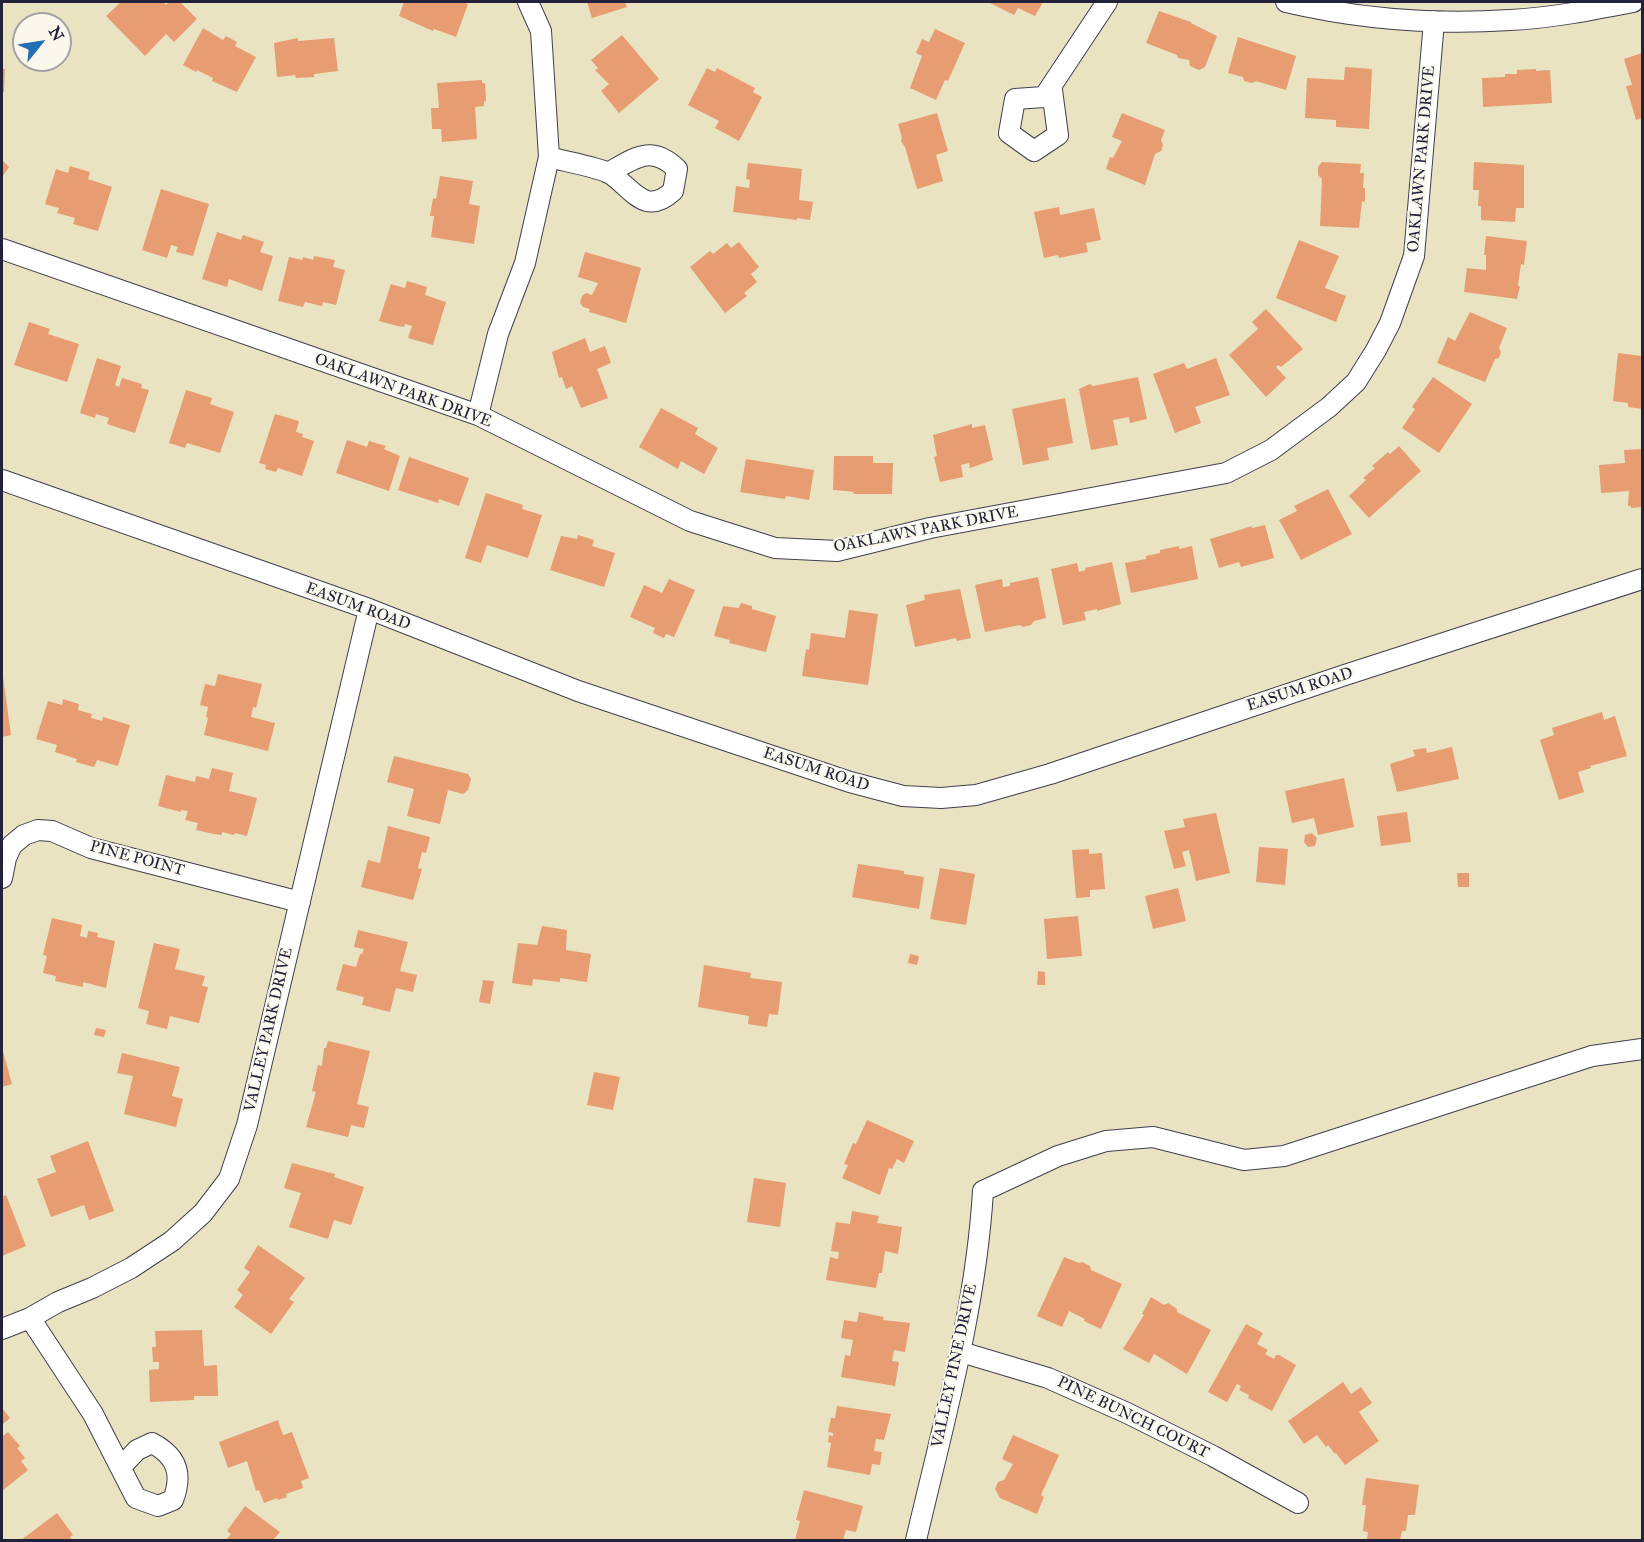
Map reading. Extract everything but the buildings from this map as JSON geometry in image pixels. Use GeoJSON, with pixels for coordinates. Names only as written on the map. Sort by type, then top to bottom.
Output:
{"type":"FeatureCollection","features":[{"type":"Feature","properties":{"kind":"street"},"geometry":{"type":"LineString","coordinates":[[478,415],[498,334],[525,263],[549,157],[541,31],[528,2]]}},
{"type":"Feature","properties":{"kind":"street"},"geometry":{"type":"LineString","coordinates":[[1052,90],[1058,135],[1034,151],[1009,133],[1015,99],[1044,97],[1107,2]]}},
{"type":"Feature","properties":{"kind":"street"},"geometry":{"type":"LineString","coordinates":[[1286,2],[1366,16],[1434,21],[1511,20],[1576,13],[1633,2]]}},
{"type":"Feature","properties":{"kind":"street","name":"OAKLAWN PARK DRIVE"},"geometry":{"type":"LineString","coordinates":[[2,249],[478,415],[690,521],[775,548],[837,551],[930,528],[1226,473],[1271,450],[1329,407],[1356,382],[1376,350],[1390,323],[1414,256],[1434,21]]}},
{"type":"Feature","properties":{"kind":"street"},"geometry":{"type":"LineString","coordinates":[[549,157],[608,173]]}},
{"type":"Feature","properties":{"kind":"street","name":"EASUM ROAD"},"geometry":{"type":"LineString","coordinates":[[2,480],[369,609],[578,691],[839,778],[903,796],[941,798],[976,795],[1050,774],[1642,579]]}},
{"type":"Feature","properties":{"kind":"street","name":"VALLEY PARK DRIVE"},"geometry":{"type":"LineString","coordinates":[[2,1329],[30,1318],[58,1302],[131,1268],[172,1241],[203,1213],[229,1179],[247,1125],[369,609]]}},
{"type":"Feature","properties":{"kind":"street","name":"PINE POINT"},"geometry":{"type":"LineString","coordinates":[[2,878],[6,858],[12,845],[24,835],[38,830],[52,831],[91,848],[300,902]]}},
{"type":"Feature","properties":{"kind":"street","name":"VALLEY PINE DRIVE"},"geometry":{"type":"LineString","coordinates":[[916,1540],[961,1352],[980,1234],[983,1191],[1058,1156],[1106,1142],[1153,1137],[1244,1160],[1284,1156],[1592,1056],[1642,1049]]}},
{"type":"Feature","properties":{"kind":"street"},"geometry":{"type":"LineString","coordinates":[[30,1318],[93,1414],[121,1467]]}},
{"type":"Feature","properties":{"kind":"street","name":"PINE BUNCH COURT"},"geometry":{"type":"LineString","coordinates":[[961,1352],[1058,1382],[1213,1456],[1298,1503]]}}]}
